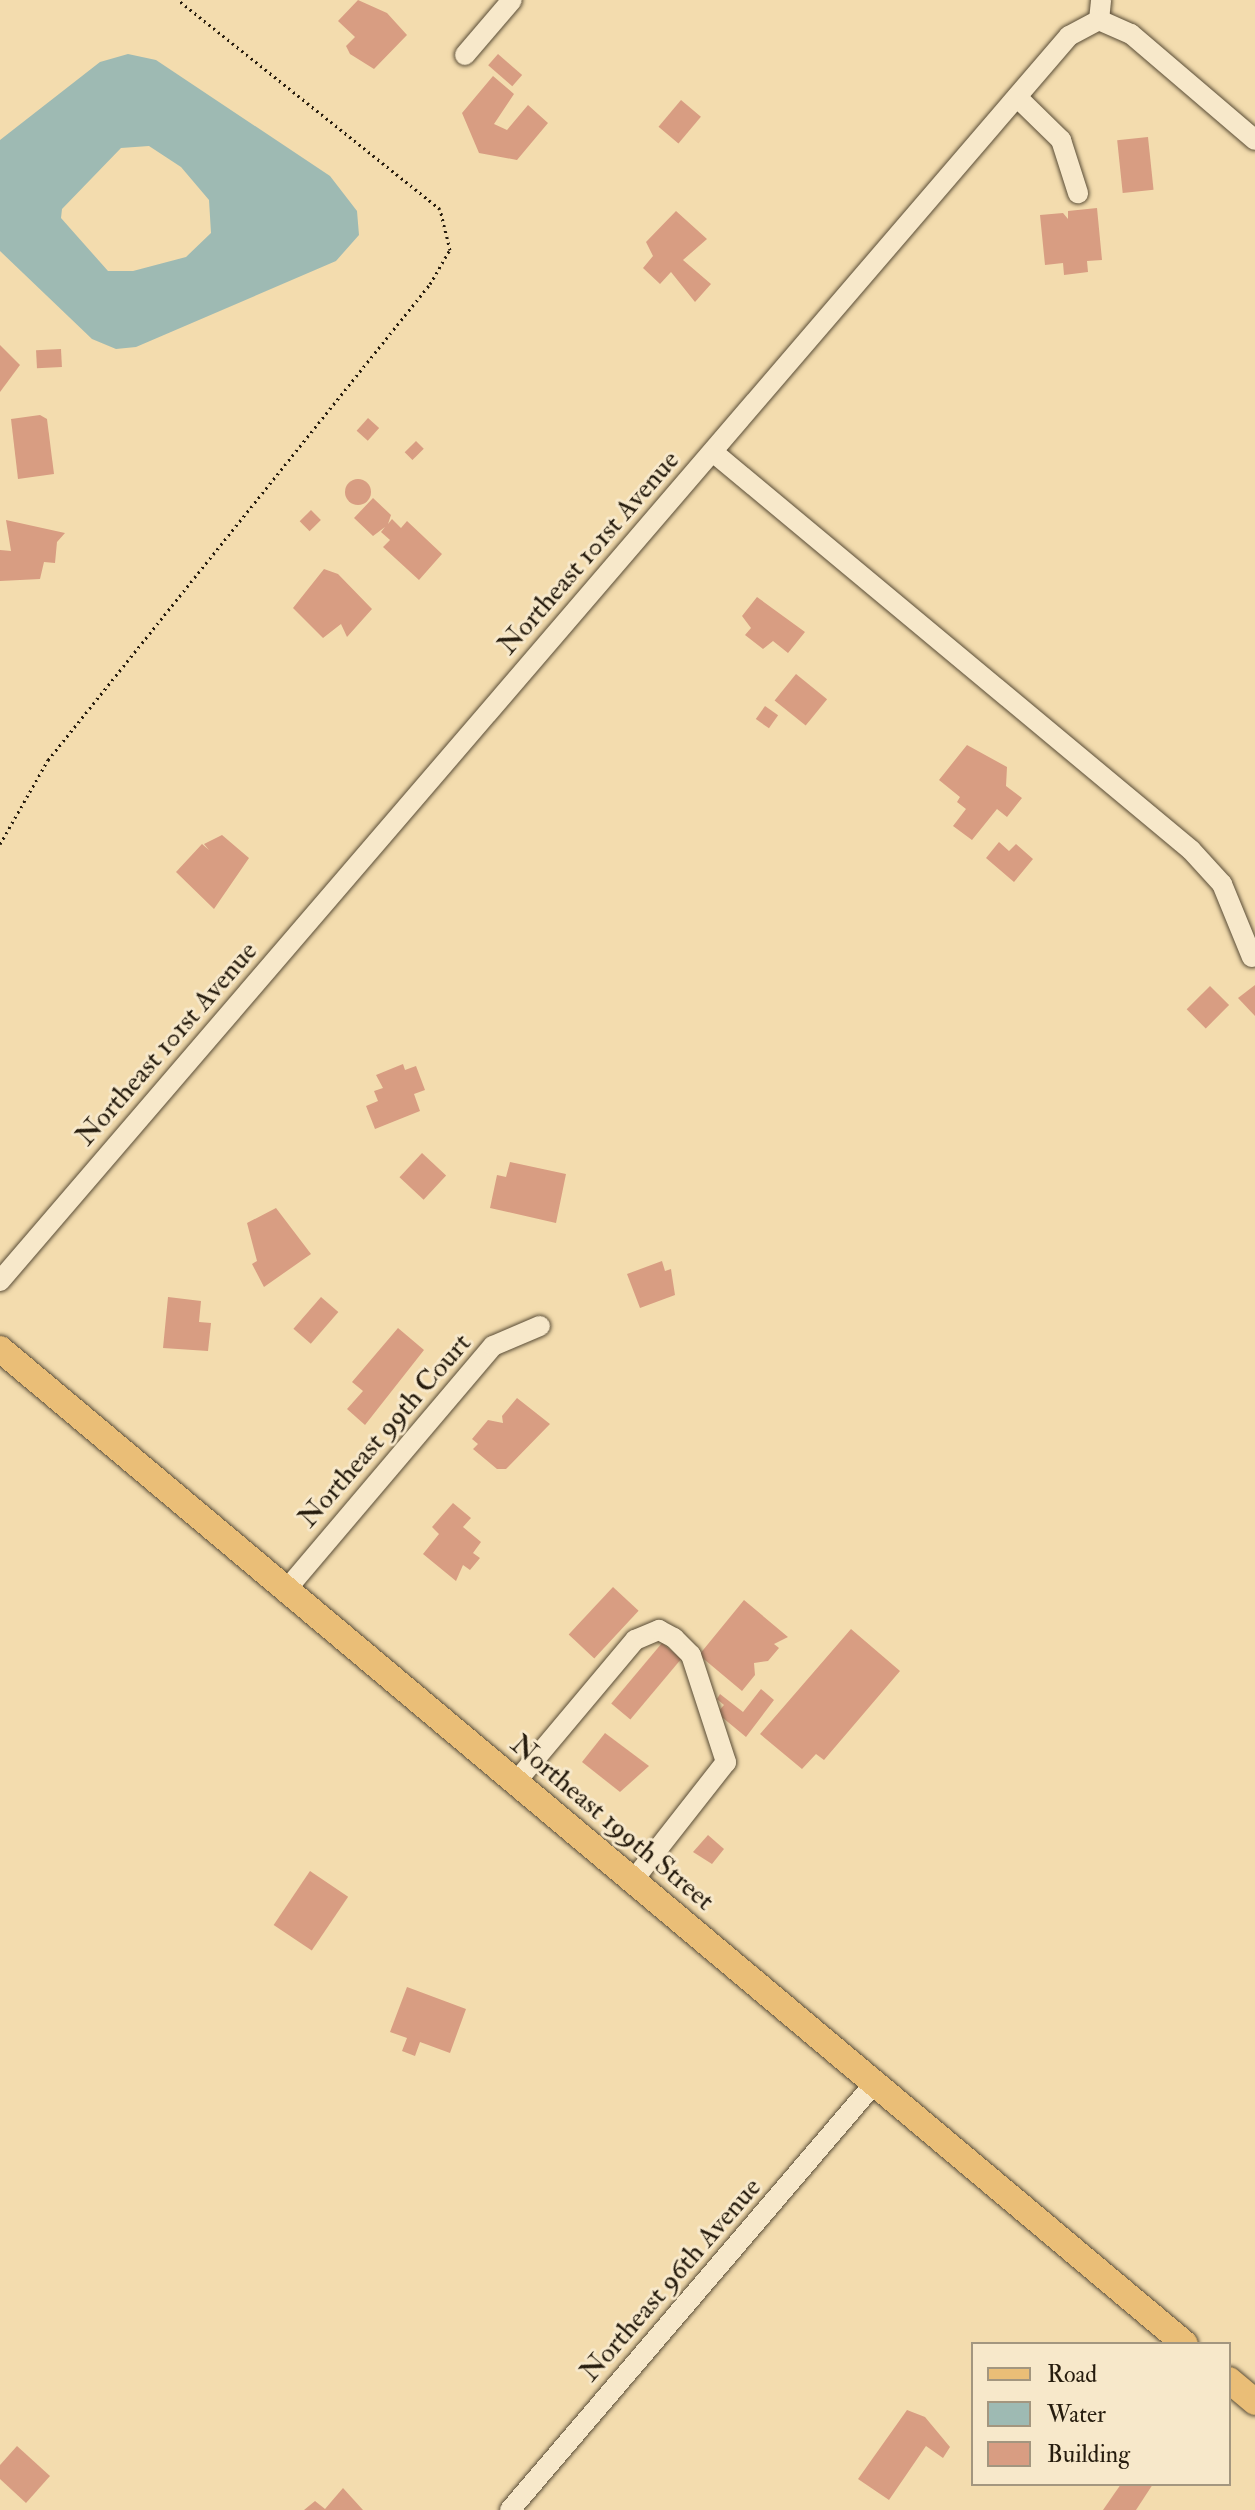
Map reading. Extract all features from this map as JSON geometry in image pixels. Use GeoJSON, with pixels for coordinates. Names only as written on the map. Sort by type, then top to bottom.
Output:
{"type":"FeatureCollection","features":[{"type":"Feature","properties":{"kind":"main road","name":"Northeast 199th Street"},"geometry":{"type":"LineString","coordinates":[[0,1349],[1183,2342]]}},
{"type":"Feature","properties":{"kind":"main road"},"geometry":{"type":"LineString","coordinates":[[1231,2382],[1255,2402]]}},
{"type":"Feature","properties":{"kind":"street"},"geometry":{"type":"LineString","coordinates":[[465,55],[512,0]]}},
{"type":"Feature","properties":{"kind":"street","name":"Northeast 101st Avenue"},"geometry":{"type":"LineString","coordinates":[[0,1281],[1069,36],[1100,10],[1255,140]]}},
{"type":"Feature","properties":{"kind":"street"},"geometry":{"type":"LineString","coordinates":[[1017,97],[1061,140],[1078,193]]}},
{"type":"Feature","properties":{"kind":"street"},"geometry":{"type":"LineString","coordinates":[[713,452],[1191,850],[1222,884],[1252,957]]}},
{"type":"Feature","properties":{"kind":"street","name":"Northeast 99th Court"},"geometry":{"type":"LineString","coordinates":[[286,1590],[493,1346],[540,1326]]}},
{"type":"Feature","properties":{"kind":"street"},"geometry":{"type":"LineString","coordinates":[[515,1783],[635,1640],[659,1630],[674,1638],[691,1655],[726,1762],[632,1882]]}},
{"type":"Feature","properties":{"kind":"street","name":"Northeast 96th Avenue"},"geometry":{"type":"LineString","coordinates":[[510,2510],[873,2085]]}},
{"type":"Feature","properties":{"kind":"path"},"geometry":{"type":"LineString","coordinates":[[0,844],[48,760],[430,284],[450,250],[440,209],[178,0]]}},
{"type":"Feature","properties":{"kind":"water"},"geometry":{"type":"Polygon","coordinates":[[[128,54],[156,60],[330,176],[357,211],[359,235],[336,261],[136,347],[116,349],[92,339],[0,251],[0,140],[100,62],[128,54]],[[149,146],[121,148],[62,209],[61,218],[108,271],[133,271],[186,257],[211,233],[209,200],[181,167],[149,146]]]}},
{"type":"Feature","properties":{"kind":"building"},"geometry":{"type":"Polygon","coordinates":[[[358,0],[387,13],[407,35],[374,69],[350,54],[346,46],[355,37],[338,21],[358,0]]]}},
{"type":"Feature","properties":{"kind":"building"},"geometry":{"type":"Polygon","coordinates":[[[498,54],[522,75],[512,86],[488,65],[498,54]]]}},
{"type":"Feature","properties":{"kind":"building"},"geometry":{"type":"Polygon","coordinates":[[[493,76],[514,94],[494,124],[507,130],[528,105],[548,123],[517,160],[479,153],[462,113],[493,76]]]}},
{"type":"Feature","properties":{"kind":"building"},"geometry":{"type":"Polygon","coordinates":[[[681,100],[701,117],[678,144],[659,127],[681,100]]]}},
{"type":"Feature","properties":{"kind":"building"},"geometry":{"type":"Polygon","coordinates":[[[1148,137],[1154,190],[1123,193],[1117,140],[1148,137]]]}},
{"type":"Feature","properties":{"kind":"building"},"geometry":{"type":"Polygon","coordinates":[[[1097,208],[1102,260],[1087,261],[1088,272],[1064,275],[1063,263],[1045,265],[1040,215],[1063,213],[1068,219],[1068,211],[1097,208]]]}},
{"type":"Feature","properties":{"kind":"building"},"geometry":{"type":"Polygon","coordinates":[[[676,211],[707,239],[683,260],[711,284],[695,302],[671,272],[660,284],[643,268],[653,256],[646,242],[676,211]]]}},
{"type":"Feature","properties":{"kind":"building"},"geometry":{"type":"Polygon","coordinates":[[[0,345],[20,365],[0,392],[0,345]]]}},
{"type":"Feature","properties":{"kind":"building"},"geometry":{"type":"Polygon","coordinates":[[[61,349],[62,367],[37,368],[36,350],[61,349]]]}},
{"type":"Feature","properties":{"kind":"building"},"geometry":{"type":"Polygon","coordinates":[[[40,415],[47,419],[54,474],[18,479],[11,419],[40,415]]]}},
{"type":"Feature","properties":{"kind":"building"},"geometry":{"type":"Polygon","coordinates":[[[368,418],[379,428],[368,441],[357,431],[368,418]]]}},
{"type":"Feature","properties":{"kind":"building"},"geometry":{"type":"Polygon","coordinates":[[[416,441],[424,449],[412,460],[405,452],[416,441]]]}},
{"type":"Feature","properties":{"kind":"building"},"geometry":{"type":"Polygon","coordinates":[[[358,479],[367,483],[371,492],[367,501],[358,505],[349,501],[345,492],[349,483],[358,479]]]}},
{"type":"Feature","properties":{"kind":"building"},"geometry":{"type":"Polygon","coordinates":[[[373,498],[391,515],[388,524],[392,519],[401,528],[407,521],[442,554],[419,580],[383,547],[390,540],[381,532],[385,527],[373,536],[354,518],[373,498]]]}},
{"type":"Feature","properties":{"kind":"building"},"geometry":{"type":"Polygon","coordinates":[[[311,510],[321,520],[310,531],[300,521],[311,510]]]}},
{"type":"Feature","properties":{"kind":"building"},"geometry":{"type":"Polygon","coordinates":[[[6,520],[65,533],[57,542],[55,563],[44,562],[40,579],[0,581],[0,550],[11,551],[6,520]]]}},
{"type":"Feature","properties":{"kind":"building"},"geometry":{"type":"Polygon","coordinates":[[[324,569],[338,574],[372,609],[347,637],[341,624],[323,638],[293,608],[324,569]]]}},
{"type":"Feature","properties":{"kind":"building"},"geometry":{"type":"Polygon","coordinates":[[[757,597],[805,632],[788,653],[773,641],[763,649],[745,635],[751,628],[742,616],[757,597]]]}},
{"type":"Feature","properties":{"kind":"building"},"geometry":{"type":"Polygon","coordinates":[[[796,674],[827,699],[806,726],[775,700],[796,674]]]}},
{"type":"Feature","properties":{"kind":"building"},"geometry":{"type":"Polygon","coordinates":[[[765,706],[778,715],[769,728],[756,719],[765,706]]]}},
{"type":"Feature","properties":{"kind":"building"},"geometry":{"type":"Polygon","coordinates":[[[967,745],[1007,767],[1006,786],[1022,798],[1007,817],[997,809],[972,840],[953,826],[966,809],[957,802],[960,797],[939,780],[967,745]]]}},
{"type":"Feature","properties":{"kind":"building"},"geometry":{"type":"Polygon","coordinates":[[[222,835],[249,858],[214,909],[176,872],[202,844],[209,850],[204,844],[222,835]]]}},
{"type":"Feature","properties":{"kind":"building"},"geometry":{"type":"Polygon","coordinates":[[[999,842],[1009,851],[1016,844],[1033,859],[1014,882],[986,858],[999,842]]]}},
{"type":"Feature","properties":{"kind":"building"},"geometry":{"type":"Polygon","coordinates":[[[1255,985],[1255,1016],[1238,998],[1255,985]]]}},
{"type":"Feature","properties":{"kind":"building"},"geometry":{"type":"Polygon","coordinates":[[[1210,986],[1229,1005],[1206,1028],[1187,1009],[1210,986]]]}},
{"type":"Feature","properties":{"kind":"building"},"geometry":{"type":"Polygon","coordinates":[[[403,1064],[405,1070],[416,1066],[425,1090],[414,1094],[420,1111],[375,1129],[366,1106],[378,1101],[374,1091],[383,1088],[376,1075],[403,1064]]]}},
{"type":"Feature","properties":{"kind":"building"},"geometry":{"type":"Polygon","coordinates":[[[422,1153],[446,1176],[424,1200],[399,1177],[422,1153]]]}},
{"type":"Feature","properties":{"kind":"building"},"geometry":{"type":"Polygon","coordinates":[[[510,1162],[566,1174],[556,1223],[490,1208],[497,1175],[506,1177],[510,1162]]]}},
{"type":"Feature","properties":{"kind":"building"},"geometry":{"type":"Polygon","coordinates":[[[276,1208],[311,1254],[264,1287],[252,1264],[257,1261],[247,1223],[276,1208]]]}},
{"type":"Feature","properties":{"kind":"building"},"geometry":{"type":"Polygon","coordinates":[[[662,1261],[665,1271],[671,1269],[675,1295],[640,1308],[627,1274],[662,1261]]]}},
{"type":"Feature","properties":{"kind":"building"},"geometry":{"type":"Polygon","coordinates":[[[168,1297],[201,1301],[199,1322],[211,1323],[208,1351],[163,1348],[168,1297]]]}},
{"type":"Feature","properties":{"kind":"building"},"geometry":{"type":"Polygon","coordinates":[[[321,1297],[338,1312],[311,1344],[293,1329],[321,1297]]]}},
{"type":"Feature","properties":{"kind":"building"},"geometry":{"type":"Polygon","coordinates":[[[398,1328],[424,1350],[365,1425],[347,1409],[363,1391],[352,1382],[398,1328]]]}},
{"type":"Feature","properties":{"kind":"building"},"geometry":{"type":"Polygon","coordinates":[[[517,1398],[550,1424],[506,1469],[497,1469],[473,1449],[478,1444],[472,1439],[488,1420],[503,1423],[502,1416],[517,1398]]]}},
{"type":"Feature","properties":{"kind":"building"},"geometry":{"type":"Polygon","coordinates":[[[453,1503],[471,1518],[463,1527],[481,1542],[473,1553],[480,1558],[470,1570],[463,1565],[456,1581],[423,1554],[439,1534],[432,1527],[453,1503]]]}},
{"type":"Feature","properties":{"kind":"building"},"geometry":{"type":"Polygon","coordinates":[[[613,1587],[639,1611],[594,1658],[569,1635],[613,1587]]]}},
{"type":"Feature","properties":{"kind":"building"},"geometry":{"type":"Polygon","coordinates":[[[744,1600],[788,1637],[774,1644],[779,1648],[768,1661],[754,1663],[755,1675],[742,1691],[699,1655],[744,1600]]]}},
{"type":"Feature","properties":{"kind":"building"},"geometry":{"type":"Polygon","coordinates":[[[851,1629],[900,1671],[824,1760],[816,1754],[802,1769],[760,1734],[851,1629]]]}},
{"type":"Feature","properties":{"kind":"building"},"geometry":{"type":"Polygon","coordinates":[[[662,1643],[681,1659],[630,1720],[611,1704],[662,1643]]]}},
{"type":"Feature","properties":{"kind":"building"},"geometry":{"type":"Polygon","coordinates":[[[761,1689],[774,1700],[746,1737],[717,1713],[724,1705],[717,1699],[720,1694],[743,1712],[761,1689]]]}},
{"type":"Feature","properties":{"kind":"building"},"geometry":{"type":"Polygon","coordinates":[[[605,1733],[649,1766],[620,1792],[582,1762],[605,1733]]]}},
{"type":"Feature","properties":{"kind":"building"},"geometry":{"type":"Polygon","coordinates":[[[708,1835],[724,1849],[712,1864],[693,1852],[708,1835]]]}},
{"type":"Feature","properties":{"kind":"building"},"geometry":{"type":"Polygon","coordinates":[[[310,1871],[348,1897],[312,1951],[274,1925],[310,1871]]]}},
{"type":"Feature","properties":{"kind":"building"},"geometry":{"type":"Polygon","coordinates":[[[407,1987],[466,2009],[450,2053],[420,2042],[415,2056],[402,2051],[407,2038],[390,2032],[407,1987]]]}},
{"type":"Feature","properties":{"kind":"building"},"geometry":{"type":"Polygon","coordinates":[[[907,2410],[925,2417],[950,2447],[943,2458],[926,2446],[889,2500],[858,2479],[907,2410]]]}},
{"type":"Feature","properties":{"kind":"building"},"geometry":{"type":"Polygon","coordinates":[[[17,2446],[50,2476],[26,2503],[0,2479],[0,2465],[17,2446]]]}},
{"type":"Feature","properties":{"kind":"building"},"geometry":{"type":"Polygon","coordinates":[[[1120,2486],[1152,2486],[1136,2510],[1103,2510],[1120,2486]]]}},
{"type":"Feature","properties":{"kind":"building"},"geometry":{"type":"Polygon","coordinates":[[[343,2488],[363,2510],[304,2510],[315,2501],[325,2509],[343,2488]]]}}]}
